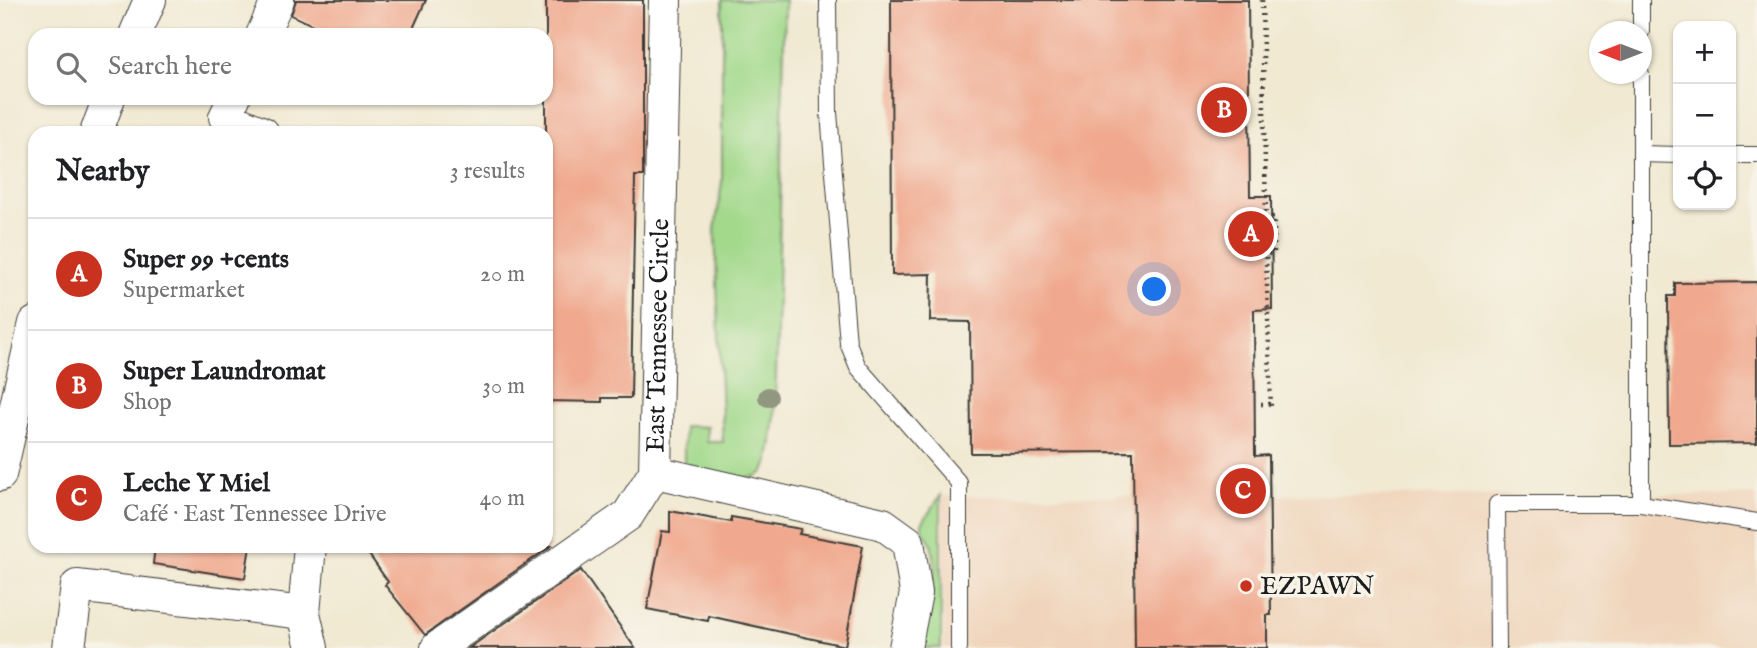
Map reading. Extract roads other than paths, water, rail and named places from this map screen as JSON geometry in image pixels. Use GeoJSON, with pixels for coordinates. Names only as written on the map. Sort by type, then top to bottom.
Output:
{"type":"FeatureCollection","features":[{"type":"Feature","properties":{"kind":"street"},"geometry":{"type":"LineString","coordinates":[[138,28],[150,0]]}},
{"type":"Feature","properties":{"kind":"street"},"geometry":{"type":"LineString","coordinates":[[265,28],[278,0]]}},
{"type":"Feature","properties":{"kind":"street","name":"East Tennessee Circle"},"geometry":{"type":"LineString","coordinates":[[437,648],[628,515],[655,472],[665,0]]}},
{"type":"Feature","properties":{"kind":"street"},"geometry":{"type":"LineString","coordinates":[[99,126],[106,105]]}},
{"type":"Feature","properties":{"kind":"street"},"geometry":{"type":"LineString","coordinates":[[231,105],[225,117],[246,126]]}},
{"type":"Feature","properties":{"kind":"street"},"geometry":{"type":"LineString","coordinates":[[0,475],[28,355]]}},
{"type":"Feature","properties":{"kind":"street"},"geometry":{"type":"LineString","coordinates":[[655,472],[883,524],[908,542],[916,593],[905,648]]}},
{"type":"Feature","properties":{"kind":"street"},"geometry":{"type":"LineString","coordinates":[[309,553],[304,613],[312,648]]}},
{"type":"Feature","properties":{"kind":"street"},"geometry":{"type":"LineString","coordinates":[[69,648],[77,586],[304,613]]}},
{"type":"Feature","properties":{"kind":"lane"},"geometry":{"type":"LineString","coordinates":[[828,0],[829,113],[848,343],[858,367],[960,483],[959,648]]}},
{"type":"Feature","properties":{"kind":"lane"},"geometry":{"type":"LineString","coordinates":[[1641,0],[1641,21]]}},
{"type":"Feature","properties":{"kind":"lane"},"geometry":{"type":"LineString","coordinates":[[1641,84],[1641,504]]}},
{"type":"Feature","properties":{"kind":"lane"},"geometry":{"type":"LineString","coordinates":[[1641,154],[1673,155]]}},
{"type":"Feature","properties":{"kind":"lane"},"geometry":{"type":"LineString","coordinates":[[1736,155],[1757,155]]}},
{"type":"Feature","properties":{"kind":"lane"},"geometry":{"type":"LineString","coordinates":[[1498,648],[1497,504],[1641,504],[1757,522]]}},
{"type":"Feature","properties":{"kind":"place","name":"Super Laundromat"},"geometry":{"type":"Point","coordinates":[1224,110]}},
{"type":"Feature","properties":{"kind":"place","name":"Super 99 +cents"},"geometry":{"type":"Point","coordinates":[1251,234]}},
{"type":"Feature","properties":{"kind":"place","name":"Leche Y Miel"},"geometry":{"type":"Point","coordinates":[1243,491]}},
{"type":"Feature","properties":{"kind":"place","name":"EZPAWN"},"geometry":{"type":"Point","coordinates":[1246,586]}}]}
